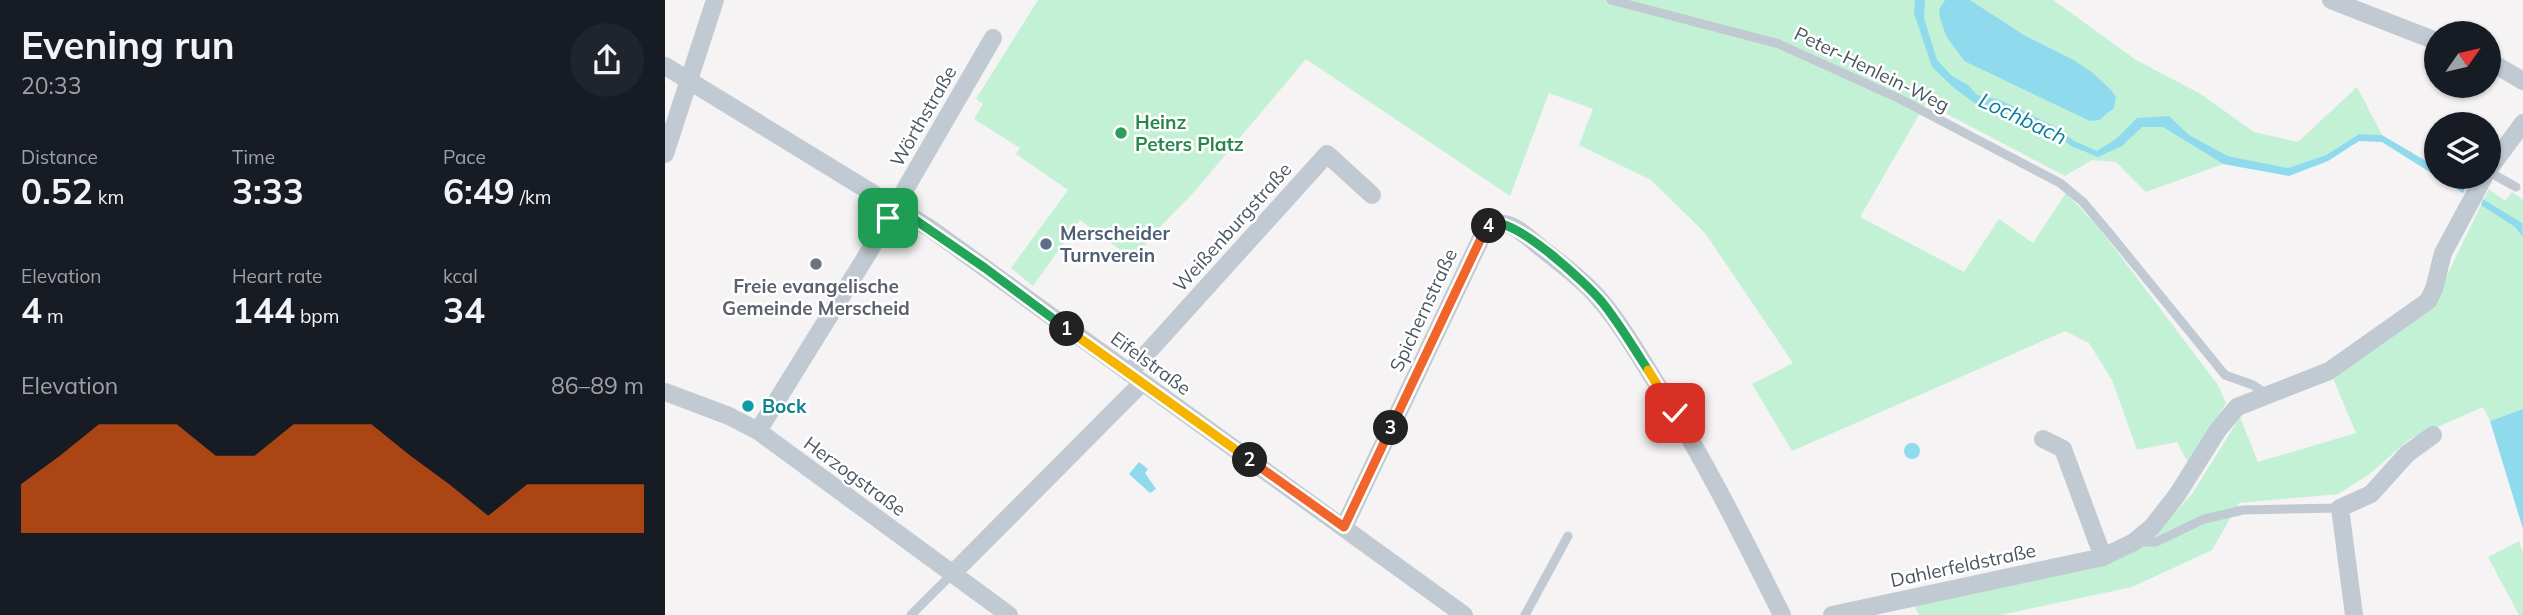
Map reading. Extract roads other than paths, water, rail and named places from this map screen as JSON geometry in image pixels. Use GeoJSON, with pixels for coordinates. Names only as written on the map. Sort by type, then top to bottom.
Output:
{"type":"FeatureCollection","features":[{"type":"Feature","properties":{"kind":"street"},"geometry":{"type":"LineString","coordinates":[[665,154],[715,0]]}},
{"type":"Feature","properties":{"kind":"street"},"geometry":{"type":"LineString","coordinates":[[2331,0],[2424,36]]}},
{"type":"Feature","properties":{"kind":"street","name":"Wörthstraße"},"geometry":{"type":"LineString","coordinates":[[758,431],[895,206],[993,38]]}},
{"type":"Feature","properties":{"kind":"street","name":"Eifelstraße"},"geometry":{"type":"LineString","coordinates":[[665,66],[895,206],[985,268],[1464,615]]}},
{"type":"Feature","properties":{"kind":"street"},"geometry":{"type":"LineString","coordinates":[[2501,68],[2523,81]]}},
{"type":"Feature","properties":{"kind":"street","name":"Dahlerfeldstraße"},"geometry":{"type":"LineString","coordinates":[[2501,152],[2523,123]]}},
{"type":"Feature","properties":{"kind":"street","name":"Weißenburgstraße"},"geometry":{"type":"LineString","coordinates":[[953,573],[1135,378],[1327,154],[1372,195]]}},
{"type":"Feature","properties":{"kind":"street","name":"Dahlerfeldstraße"},"geometry":{"type":"LineString","coordinates":[[1832,615],[2103,556],[2134,541],[2152,527],[2177,495],[2218,430],[2237,407],[2329,371],[2428,301],[2434,289],[2443,253],[2476,189]]}},
{"type":"Feature","properties":{"kind":"street","name":"Spichernstraße"},"geometry":{"type":"LineString","coordinates":[[1344,527],[1484,232],[1493,223],[1506,223],[1530,238],[1574,274],[1613,316],[1681,422],[1716,483],[1781,615]]}},
{"type":"Feature","properties":{"kind":"street","name":"Herzogstraße"},"geometry":{"type":"LineString","coordinates":[[665,392],[758,431],[1009,615]]}},
{"type":"Feature","properties":{"kind":"street"},"geometry":{"type":"LineString","coordinates":[[2354,615],[2340,508],[2371,494],[2407,454],[2433,435]]}},
{"type":"Feature","properties":{"kind":"street"},"geometry":{"type":"LineString","coordinates":[[2043,439],[2063,449],[2103,556]]}},
{"type":"Feature","properties":{"kind":"lane","name":"Peter-Henlein-Weg"},"geometry":{"type":"LineString","coordinates":[[1611,0],[1779,44],[1900,99],[2060,183],[2083,202],[2225,376],[2253,385],[2267,394]]}},
{"type":"Feature","properties":{"kind":"lane"},"geometry":{"type":"LineString","coordinates":[[2501,183],[2516,187]]}},
{"type":"Feature","properties":{"kind":"lane"},"geometry":{"type":"LineString","coordinates":[[2134,541],[2157,542],[2204,519],[2243,510],[2340,508]]}},
{"type":"Feature","properties":{"kind":"lane"},"geometry":{"type":"LineString","coordinates":[[1525,615],[1568,536]]}},
{"type":"Feature","properties":{"kind":"lane","name":"Weißenburgstraße"},"geometry":{"type":"LineString","coordinates":[[911,615],[953,573]]}},
{"type":"Feature","properties":{"kind":"water","name":"Lochbach"},"geometry":{"type":"Polygon","coordinates":[[[1915,0],[1925,0],[1924,18],[1937,60],[1952,76],[1968,85],[1977,95],[2000,100],[2054,126],[2074,141],[2097,151],[2116,139],[2137,118],[2169,116],[2189,135],[2228,156],[2288,168],[2326,155],[2359,134],[2382,135],[2424,160],[2424,168],[2382,142],[2359,141],[2328,161],[2289,176],[2223,164],[2163,127],[2142,127],[2122,146],[2098,157],[2071,146],[2052,130],[2028,122],[1998,106],[1976,104],[1954,88],[1932,67],[1914,13],[1915,0]]]}},
{"type":"Feature","properties":{"kind":"water"},"geometry":{"type":"Polygon","coordinates":[[[1945,0],[1970,0],[2024,35],[2072,59],[2093,73],[2111,90],[2116,97],[2114,108],[2099,120],[2090,121],[1964,61],[1946,36],[1940,18],[1939,9],[1945,0]]]}},
{"type":"Feature","properties":{"kind":"water"},"geometry":{"type":"Polygon","coordinates":[[[2483,199],[2522,223],[2523,237],[2515,227],[2481,205],[2483,199]]]}},
{"type":"Feature","properties":{"kind":"water"},"geometry":{"type":"Polygon","coordinates":[[[2523,409],[2523,529],[2490,421],[2523,409]]]}},
{"type":"Feature","properties":{"kind":"water"},"geometry":{"type":"Polygon","coordinates":[[[1909,443],[1915,443],[1920,451],[1918,457],[1909,459],[1904,454],[1904,448],[1909,443]]]}},
{"type":"Feature","properties":{"kind":"water"},"geometry":{"type":"Polygon","coordinates":[[[1139,462],[1148,469],[1145,473],[1156,489],[1150,493],[1129,474],[1139,462]]]}},
{"type":"Feature","properties":{"kind":"place","name":"Heinz Peters Platz"},"geometry":{"type":"Point","coordinates":[1121,133]}},
{"type":"Feature","properties":{"kind":"place","name":"Merscheider Turnverein"},"geometry":{"type":"Point","coordinates":[1046,244]}},
{"type":"Feature","properties":{"kind":"place","name":"Freie evangelische Gemeinde Merscheid"},"geometry":{"type":"Point","coordinates":[816,264]}},
{"type":"Feature","properties":{"kind":"place","name":"Bock"},"geometry":{"type":"Point","coordinates":[748,406]}}]}
